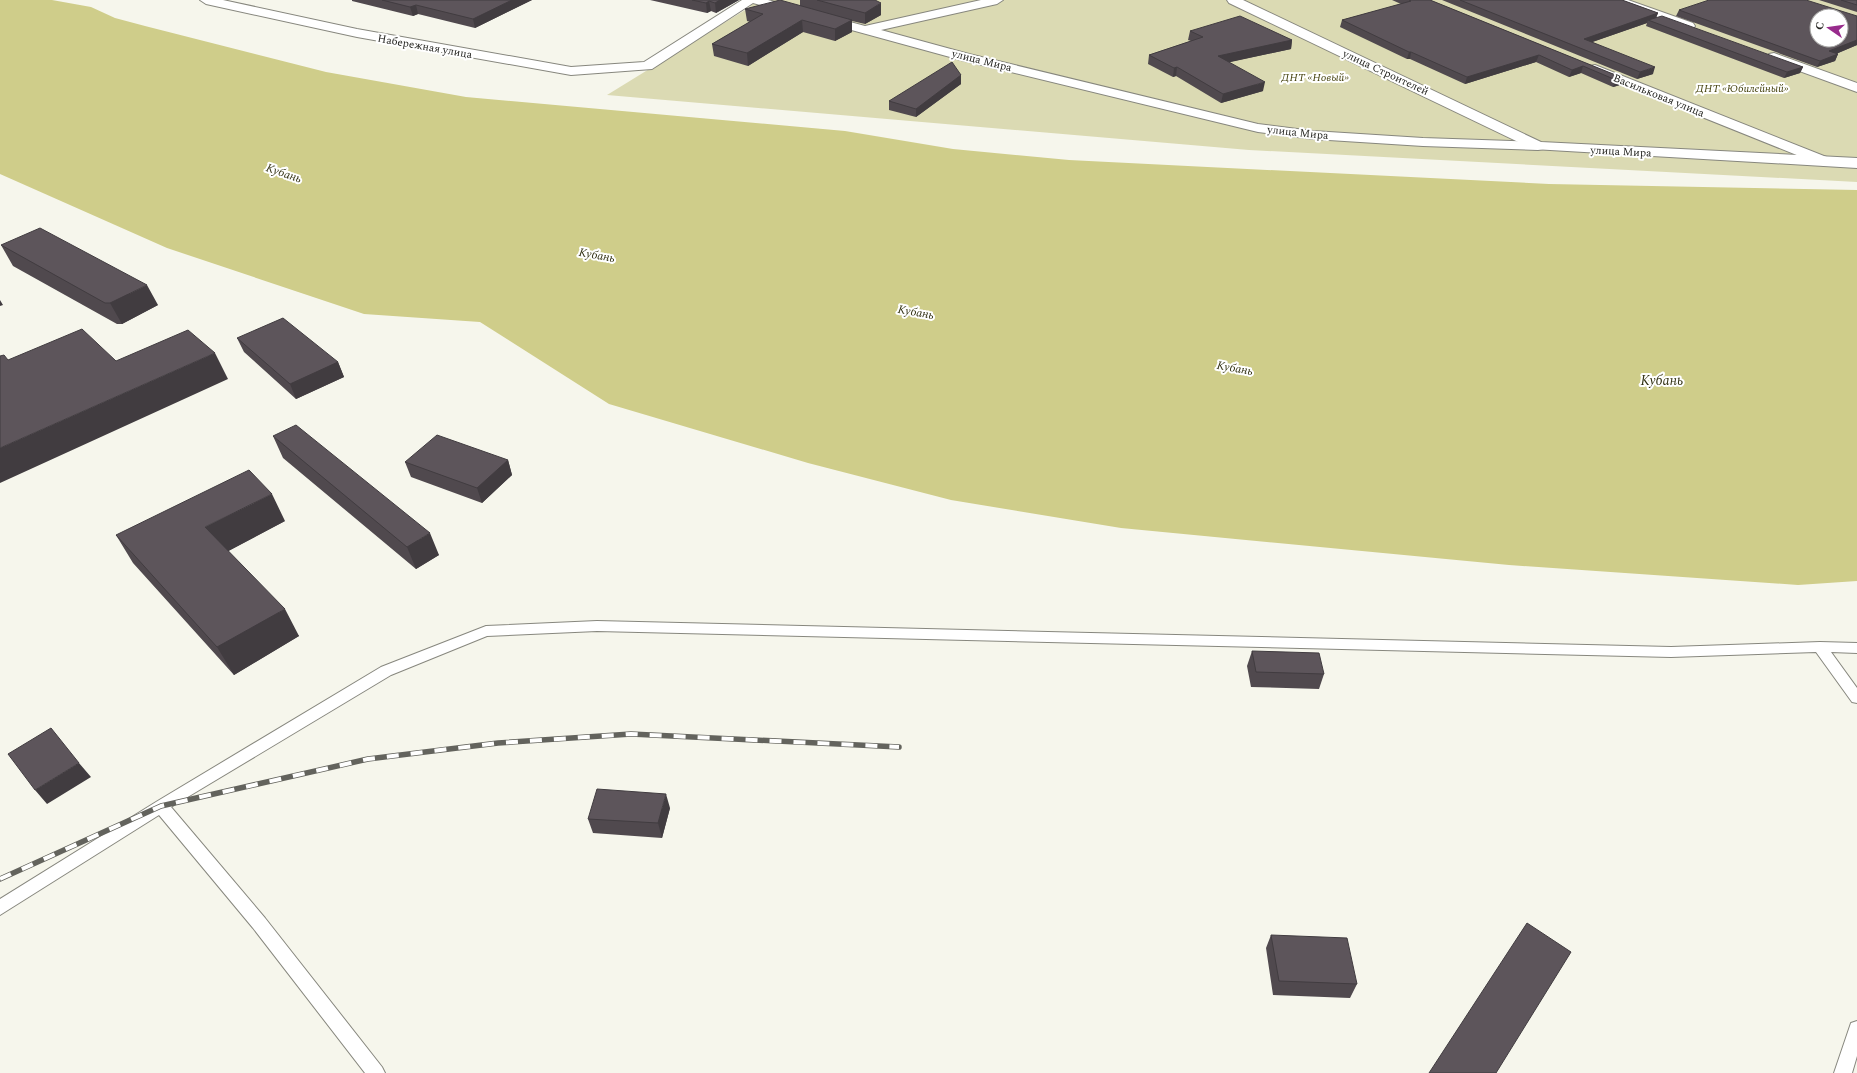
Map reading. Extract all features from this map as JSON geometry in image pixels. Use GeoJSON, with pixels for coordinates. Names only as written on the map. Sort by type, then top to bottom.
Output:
{"type":"FeatureCollection","features":[{"type":"Feature","properties":{"kind":"street","name":"Набережная улица"},"geometry":{"type":"LineString","coordinates":[[206,0],[357,34],[510,62],[571,71],[647,66],[750,0]]}},
{"type":"Feature","properties":{"kind":"street","name":"улица Мира"},"geometry":{"type":"LineString","coordinates":[[754,0],[966,56],[1258,128],[1313,135],[1360,138],[1857,163]]}},
{"type":"Feature","properties":{"kind":"street"},"geometry":{"type":"LineString","coordinates":[[866,30],[997,0]]}},
{"type":"Feature","properties":{"kind":"street","name":"улица Строителей"},"geometry":{"type":"LineString","coordinates":[[1233,0],[1538,146]]}},
{"type":"Feature","properties":{"kind":"street"},"geometry":{"type":"LineString","coordinates":[[1616,0],[1702,31]]}},
{"type":"Feature","properties":{"kind":"street"},"geometry":{"type":"LineString","coordinates":[[1760,52],[1857,88]]}},
{"type":"Feature","properties":{"kind":"street","name":"Васильковая улица"},"geometry":{"type":"LineString","coordinates":[[1582,64],[1824,161]]}},
{"type":"Feature","properties":{"kind":"lane"},"geometry":{"type":"LineString","coordinates":[[0,908],[161,806],[386,671],[486,631],[597,626],[1671,652],[1820,647],[1857,648]]}},
{"type":"Feature","properties":{"kind":"lane"},"geometry":{"type":"LineString","coordinates":[[1820,647],[1857,698]]}},
{"type":"Feature","properties":{"kind":"lane"},"geometry":{"type":"LineString","coordinates":[[161,806],[259,923],[376,1073]]}},
{"type":"Feature","properties":{"kind":"lane"},"geometry":{"type":"LineString","coordinates":[[1843,1073],[1857,1029]]}},
{"type":"Feature","properties":{"kind":"green space","name":"ДНТ «Новый»"},"geometry":{"type":"Polygon","coordinates":[[[751,0],[1857,0],[1857,182],[1249,150],[607,95],[750,7],[751,0]]]}},
{"type":"Feature","properties":{"kind":"water","name":"Кубань"},"geometry":{"type":"Polygon","coordinates":[[[0,0],[52,0],[91,7],[115,18],[326,72],[466,97],[845,131],[953,149],[1069,160],[1549,184],[1857,190],[1857,581],[1798,585],[1509,565],[1121,528],[951,500],[808,463],[609,404],[480,322],[364,314],[167,248],[0,174],[0,0]]]}},
{"type":"Feature","properties":{"kind":"building"},"geometry":{"type":"Polygon","coordinates":[[[382,0],[512,0],[473,19],[416,5],[410,7],[382,0]]]}},
{"type":"Feature","properties":{"kind":"building"},"geometry":{"type":"Polygon","coordinates":[[[692,0],[720,0],[715,3],[709,1],[706,3],[692,0]]]}},
{"type":"Feature","properties":{"kind":"building"},"geometry":{"type":"Polygon","coordinates":[[[780,0],[852,20],[835,29],[802,20],[747,53],[712,44],[763,14],[745,9],[780,0]]]}},
{"type":"Feature","properties":{"kind":"building"},"geometry":{"type":"Polygon","coordinates":[[[817,0],[875,0],[881,3],[865,13],[817,0]]]}},
{"type":"Feature","properties":{"kind":"building"},"geometry":{"type":"Polygon","coordinates":[[[1409,0],[1430,0],[1623,78],[1616,80],[1583,66],[1572,70],[1539,55],[1467,77],[1409,52],[1342,20],[1411,1],[1409,0]]]}},
{"type":"Feature","properties":{"kind":"building"},"geometry":{"type":"Polygon","coordinates":[[[1460,0],[1622,0],[1658,13],[1584,39],[1655,67],[1640,72],[1460,0]]]}},
{"type":"Feature","properties":{"kind":"building"},"geometry":{"type":"Polygon","coordinates":[[[1709,0],[1806,0],[1832,8],[1809,8],[1809,48],[1837,48],[1829,51],[1838,54],[1820,61],[1679,10],[1709,0]]]}},
{"type":"Feature","properties":{"kind":"building"},"geometry":{"type":"Polygon","coordinates":[[[1841,0],[1857,0],[1857,5],[1841,0]]]}},
{"type":"Feature","properties":{"kind":"building"},"geometry":{"type":"Polygon","coordinates":[[[1849,13],[1857,16],[1857,40],[1849,43],[1849,13]]]}},
{"type":"Feature","properties":{"kind":"building"},"geometry":{"type":"Polygon","coordinates":[[[1240,16],[1292,40],[1218,56],[1265,82],[1223,94],[1177,67],[1174,68],[1149,55],[1203,37],[1190,31],[1240,16]]]}},
{"type":"Feature","properties":{"kind":"building"},"geometry":{"type":"Polygon","coordinates":[[[1662,16],[1803,67],[1787,72],[1648,20],[1662,16]]]}},
{"type":"Feature","properties":{"kind":"building"},"geometry":{"type":"Polygon","coordinates":[[[952,62],[961,75],[916,109],[889,101],[952,62]]]}},
{"type":"Feature","properties":{"kind":"building"},"geometry":{"type":"Polygon","coordinates":[[[40,228],[147,285],[110,303],[105,303],[1,245],[40,228]]]}},
{"type":"Feature","properties":{"kind":"building"},"geometry":{"type":"Polygon","coordinates":[[[283,318],[338,362],[290,384],[237,338],[283,318]]]}},
{"type":"Feature","properties":{"kind":"building"},"geometry":{"type":"Polygon","coordinates":[[[82,329],[116,361],[188,330],[215,353],[0,448],[0,356],[4,355],[8,360],[82,329]]]}},
{"type":"Feature","properties":{"kind":"building"},"geometry":{"type":"Polygon","coordinates":[[[296,425],[430,533],[407,547],[273,436],[296,425]]]}},
{"type":"Feature","properties":{"kind":"building"},"geometry":{"type":"Polygon","coordinates":[[[437,435],[508,460],[477,488],[405,462],[437,435]]]}},
{"type":"Feature","properties":{"kind":"building"},"geometry":{"type":"Polygon","coordinates":[[[249,470],[272,494],[205,527],[285,609],[217,647],[116,535],[249,470]]]}},
{"type":"Feature","properties":{"kind":"building"},"geometry":{"type":"Polygon","coordinates":[[[1252,651],[1319,653],[1324,674],[1256,672],[1252,651]]]}},
{"type":"Feature","properties":{"kind":"building"},"geometry":{"type":"Polygon","coordinates":[[[51,728],[79,763],[35,790],[8,754],[51,728]]]}},
{"type":"Feature","properties":{"kind":"building"},"geometry":{"type":"Polygon","coordinates":[[[597,789],[666,794],[658,823],[588,819],[597,789]]]}},
{"type":"Feature","properties":{"kind":"building"},"geometry":{"type":"Polygon","coordinates":[[[1527,923],[1571,952],[1496,1073],[1429,1073],[1527,923]]]}},
{"type":"Feature","properties":{"kind":"building"},"geometry":{"type":"Polygon","coordinates":[[[1271,935],[1347,938],[1357,984],[1279,981],[1271,935]]]}},
{"type":"Feature","properties":{"kind":"railway"},"geometry":{"type":"LineString","coordinates":[[0,879],[161,806],[368,759],[498,743],[631,734],[899,747]]}},
{"type":"Feature","properties":{"kind":"park label","name":"ДНТ «Юбилейный»"},"geometry":{"type":"Point","coordinates":[1742,88]}}]}
